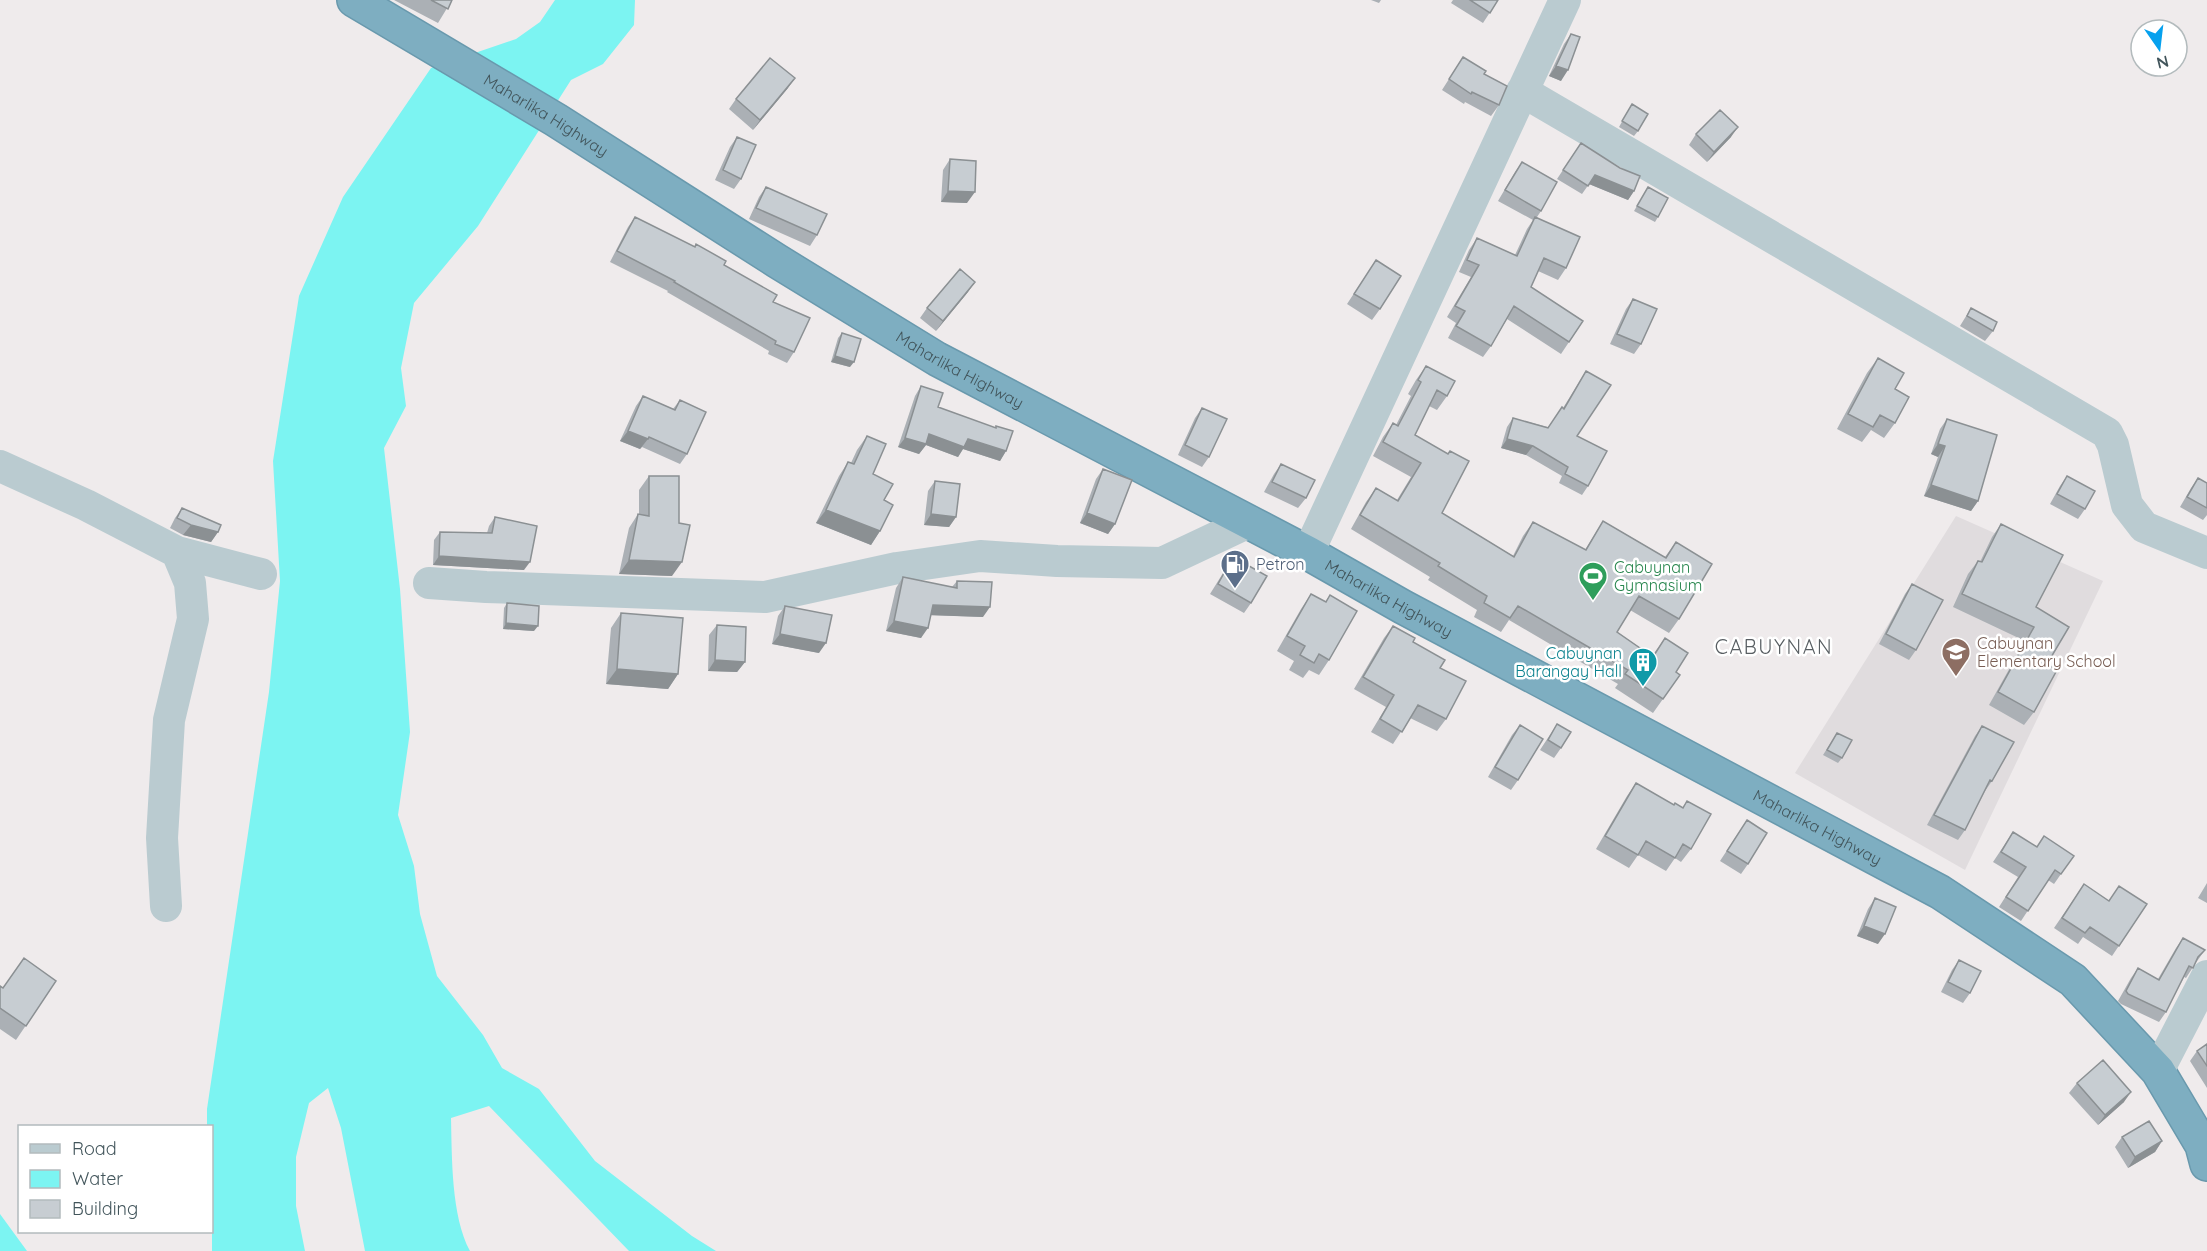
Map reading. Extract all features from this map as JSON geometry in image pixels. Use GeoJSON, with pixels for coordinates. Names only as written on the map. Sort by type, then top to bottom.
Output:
{"type":"FeatureCollection","features":[{"type":"Feature","properties":{"kind":"highway","name":"Maharlika Highway"},"geometry":{"type":"LineString","coordinates":[[354,0],[556,120],[777,261],[937,359],[1308,553],[1403,607],[1940,892],[2073,980],[2158,1071],[2205,1151]]}},
{"type":"Feature","properties":{"kind":"street"},"geometry":{"type":"LineString","coordinates":[[1308,553],[1565,0]]}},
{"type":"Feature","properties":{"kind":"street"},"geometry":{"type":"LineString","coordinates":[[1522,91],[2107,433],[2113,445],[2127,506],[2144,527],[2207,553]]}},
{"type":"Feature","properties":{"kind":"street"},"geometry":{"type":"LineString","coordinates":[[0,466],[86,505],[177,552],[261,574]]}},
{"type":"Feature","properties":{"kind":"street"},"geometry":{"type":"LineString","coordinates":[[429,583],[765,597],[897,568],[980,556],[1057,561],[1162,563],[1249,522]]}},
{"type":"Feature","properties":{"kind":"street"},"geometry":{"type":"LineString","coordinates":[[166,906],[162,838],[169,720],[193,620],[190,583],[177,552]]}},
{"type":"Feature","properties":{"kind":"street"},"geometry":{"type":"LineString","coordinates":[[2158,1071],[2207,976]]}},
{"type":"Feature","properties":{"kind":"shaded area","name":"Cabuynan Elementary School"},"geometry":{"type":"Polygon","coordinates":[[[1956,516],[2103,581],[1965,870],[1795,773],[1956,516]]]}},
{"type":"Feature","properties":{"kind":"water"},"geometry":{"type":"Polygon","coordinates":[[[555,0],[635,0],[634,25],[603,64],[571,80],[478,226],[414,303],[401,368],[406,406],[384,448],[400,589],[410,732],[398,815],[414,866],[420,914],[437,976],[483,1035],[502,1068],[539,1089],[595,1161],[692,1236],[716,1251],[629,1251],[489,1106],[451,1118],[452,1168],[456,1204],[459,1221],[470,1251],[365,1251],[341,1128],[328,1088],[309,1103],[296,1157],[296,1206],[305,1251],[212,1251],[213,1125],[207,1125],[207,1109],[269,692],[280,581],[273,461],[299,296],[343,197],[431,68],[516,39],[540,22],[555,0]]]}},
{"type":"Feature","properties":{"kind":"water"},"geometry":{"type":"Polygon","coordinates":[[[0,1214],[27,1251],[0,1251],[0,1214]]]}},
{"type":"Feature","properties":{"kind":"building"},"geometry":{"type":"Polygon","coordinates":[[[431,0],[452,0],[448,9],[431,0]]]}},
{"type":"Feature","properties":{"kind":"building"},"geometry":{"type":"Polygon","coordinates":[[[1470,0],[1498,0],[1490,13],[1470,0]]]}},
{"type":"Feature","properties":{"kind":"building"},"geometry":{"type":"Polygon","coordinates":[[[1571,34],[1580,37],[1568,70],[1556,66],[1571,34]]]}},
{"type":"Feature","properties":{"kind":"building"},"geometry":{"type":"Polygon","coordinates":[[[1463,57],[1486,71],[1484,74],[1507,86],[1499,105],[1472,92],[1471,94],[1449,79],[1463,57]]]}},
{"type":"Feature","properties":{"kind":"building"},"geometry":{"type":"Polygon","coordinates":[[[770,58],[795,78],[760,120],[736,99],[770,58]]]}},
{"type":"Feature","properties":{"kind":"building"},"geometry":{"type":"Polygon","coordinates":[[[1632,104],[1648,114],[1638,131],[1622,121],[1632,104]]]}},
{"type":"Feature","properties":{"kind":"building"},"geometry":{"type":"Polygon","coordinates":[[[1720,110],[1738,127],[1714,152],[1696,134],[1720,110]]]}},
{"type":"Feature","properties":{"kind":"building"},"geometry":{"type":"Polygon","coordinates":[[[737,137],[756,145],[741,179],[723,170],[737,137]]]}},
{"type":"Feature","properties":{"kind":"building"},"geometry":{"type":"Polygon","coordinates":[[[1581,143],[1620,168],[1640,176],[1634,191],[1595,175],[1588,186],[1563,170],[1581,143]]]}},
{"type":"Feature","properties":{"kind":"building"},"geometry":{"type":"Polygon","coordinates":[[[950,159],[976,161],[975,192],[948,191],[950,159]]]}},
{"type":"Feature","properties":{"kind":"building"},"geometry":{"type":"Polygon","coordinates":[[[1522,162],[1557,182],[1541,211],[1505,190],[1522,162]]]}},
{"type":"Feature","properties":{"kind":"building"},"geometry":{"type":"Polygon","coordinates":[[[766,187],[827,214],[817,235],[756,208],[766,187]]]}},
{"type":"Feature","properties":{"kind":"building"},"geometry":{"type":"Polygon","coordinates":[[[1648,187],[1668,198],[1658,217],[1637,206],[1648,187]]]}},
{"type":"Feature","properties":{"kind":"building"},"geometry":{"type":"Polygon","coordinates":[[[635,217],[695,247],[696,244],[726,261],[724,265],[777,295],[773,302],[810,318],[794,352],[775,344],[776,341],[675,281],[617,251],[635,217]]]}},
{"type":"Feature","properties":{"kind":"building"},"geometry":{"type":"Polygon","coordinates":[[[1535,217],[1580,237],[1566,268],[1544,258],[1531,287],[1583,321],[1569,342],[1514,306],[1491,346],[1456,326],[1465,311],[1455,306],[1479,265],[1467,260],[1477,238],[1517,256],[1535,217]]]}},
{"type":"Feature","properties":{"kind":"building"},"geometry":{"type":"Polygon","coordinates":[[[1376,260],[1401,276],[1380,309],[1354,294],[1376,260]]]}},
{"type":"Feature","properties":{"kind":"building"},"geometry":{"type":"Polygon","coordinates":[[[960,269],[975,282],[943,321],[927,308],[960,269]]]}},
{"type":"Feature","properties":{"kind":"building"},"geometry":{"type":"Polygon","coordinates":[[[1633,299],[1657,309],[1641,344],[1617,334],[1633,299]]]}},
{"type":"Feature","properties":{"kind":"building"},"geometry":{"type":"Polygon","coordinates":[[[1971,308],[1997,322],[1993,331],[1967,316],[1971,308]]]}},
{"type":"Feature","properties":{"kind":"building"},"geometry":{"type":"Polygon","coordinates":[[[842,333],[861,339],[854,362],[835,356],[842,333]]]}},
{"type":"Feature","properties":{"kind":"building"},"geometry":{"type":"Polygon","coordinates":[[[1878,358],[1904,373],[1895,389],[1909,397],[1895,423],[1880,415],[1873,427],[1848,414],[1878,358]]]}},
{"type":"Feature","properties":{"kind":"building"},"geometry":{"type":"Polygon","coordinates":[[[1426,366],[1455,381],[1447,396],[1437,390],[1415,435],[1448,454],[1450,451],[1469,461],[1442,513],[1514,557],[1533,522],[1586,550],[1603,521],[1666,558],[1676,542],[1712,564],[1679,619],[1639,596],[1617,632],[1653,657],[1665,638],[1688,653],[1676,672],[1680,675],[1663,699],[1625,674],[1628,670],[1518,606],[1510,618],[1484,603],[1487,596],[1438,566],[1440,563],[1360,515],[1376,488],[1398,501],[1421,463],[1383,442],[1393,423],[1398,426],[1421,382],[1418,380],[1426,366]]]}},
{"type":"Feature","properties":{"kind":"building"},"geometry":{"type":"Polygon","coordinates":[[[1586,371],[1611,385],[1577,436],[1607,451],[1588,486],[1565,474],[1568,467],[1533,446],[1507,439],[1513,418],[1548,428],[1562,407],[1564,409],[1586,371]]]}},
{"type":"Feature","properties":{"kind":"building"},"geometry":{"type":"Polygon","coordinates":[[[921,386],[943,393],[938,407],[996,428],[996,426],[1013,431],[1006,451],[968,439],[964,447],[929,434],[926,444],[905,438],[921,386]]]}},
{"type":"Feature","properties":{"kind":"building"},"geometry":{"type":"Polygon","coordinates":[[[643,396],[675,410],[680,400],[706,412],[687,454],[649,437],[648,439],[628,431],[643,396]]]}},
{"type":"Feature","properties":{"kind":"building"},"geometry":{"type":"Polygon","coordinates":[[[1202,408],[1227,419],[1209,457],[1185,445],[1202,408]]]}},
{"type":"Feature","properties":{"kind":"building"},"geometry":{"type":"Polygon","coordinates":[[[1947,419],[1997,435],[1978,501],[1931,485],[1945,446],[1938,444],[1947,419]]]}},
{"type":"Feature","properties":{"kind":"building"},"geometry":{"type":"Polygon","coordinates":[[[867,436],[886,444],[873,474],[893,484],[884,500],[893,505],[880,531],[826,510],[848,462],[854,464],[867,436]]]}},
{"type":"Feature","properties":{"kind":"building"},"geometry":{"type":"Polygon","coordinates":[[[1281,464],[1315,480],[1306,498],[1272,482],[1281,464]]]}},
{"type":"Feature","properties":{"kind":"building"},"geometry":{"type":"Polygon","coordinates":[[[1103,469],[1132,480],[1115,524],[1087,513],[1103,469]]]}},
{"type":"Feature","properties":{"kind":"building"},"geometry":{"type":"Polygon","coordinates":[[[649,476],[679,476],[679,523],[690,525],[682,562],[629,560],[638,514],[649,516],[649,476]]]}},
{"type":"Feature","properties":{"kind":"building"},"geometry":{"type":"Polygon","coordinates":[[[2067,476],[2095,491],[2085,509],[2057,494],[2067,476]]]}},
{"type":"Feature","properties":{"kind":"building"},"geometry":{"type":"Polygon","coordinates":[[[2198,478],[2207,483],[2207,508],[2187,497],[2198,478]]]}},
{"type":"Feature","properties":{"kind":"building"},"geometry":{"type":"Polygon","coordinates":[[[935,481],[960,484],[956,517],[931,514],[935,481]]]}},
{"type":"Feature","properties":{"kind":"building"},"geometry":{"type":"Polygon","coordinates":[[[182,508],[221,525],[218,532],[191,525],[177,518],[182,508]]]}},
{"type":"Feature","properties":{"kind":"building"},"geometry":{"type":"Polygon","coordinates":[[[495,517],[537,526],[530,562],[439,556],[440,532],[492,533],[495,517]]]}},
{"type":"Feature","properties":{"kind":"building"},"geometry":{"type":"Polygon","coordinates":[[[2001,524],[2063,555],[2036,607],[2069,627],[2047,664],[2057,670],[2034,712],[1998,692],[2034,627],[1962,594],[1978,561],[1982,562],[2001,524]]]}},
{"type":"Feature","properties":{"kind":"building"},"geometry":{"type":"Polygon","coordinates":[[[1233,557],[1267,576],[1251,603],[1218,584],[1233,557]]]}},
{"type":"Feature","properties":{"kind":"building"},"geometry":{"type":"Polygon","coordinates":[[[903,577],[957,588],[957,581],[992,582],[990,607],[933,605],[928,628],[894,621],[903,577]]]}},
{"type":"Feature","properties":{"kind":"building"},"geometry":{"type":"Polygon","coordinates":[[[1912,584],[1943,600],[1916,650],[1886,634],[1912,584]]]}},
{"type":"Feature","properties":{"kind":"building"},"geometry":{"type":"Polygon","coordinates":[[[1311,594],[1326,602],[1330,595],[1357,611],[1329,660],[1319,654],[1314,663],[1300,655],[1305,646],[1287,636],[1311,594]]]}},
{"type":"Feature","properties":{"kind":"building"},"geometry":{"type":"Polygon","coordinates":[[[507,603],[539,606],[538,626],[506,623],[507,603]]]}},
{"type":"Feature","properties":{"kind":"building"},"geometry":{"type":"Polygon","coordinates":[[[785,606],[832,615],[826,643],[780,634],[785,606]]]}},
{"type":"Feature","properties":{"kind":"building"},"geometry":{"type":"Polygon","coordinates":[[[621,613],[683,618],[678,674],[617,669],[621,613]]]}},
{"type":"Feature","properties":{"kind":"building"},"geometry":{"type":"Polygon","coordinates":[[[717,625],[746,627],[745,662],[715,660],[717,625]]]}},
{"type":"Feature","properties":{"kind":"building"},"geometry":{"type":"Polygon","coordinates":[[[1393,626],[1415,638],[1413,642],[1445,660],[1440,668],[1466,681],[1446,719],[1418,705],[1402,732],[1380,719],[1394,695],[1363,677],[1393,626]]]}},
{"type":"Feature","properties":{"kind":"building"},"geometry":{"type":"Polygon","coordinates":[[[1557,724],[1571,732],[1561,748],[1548,740],[1557,724]]]}},
{"type":"Feature","properties":{"kind":"building"},"geometry":{"type":"Polygon","coordinates":[[[1520,725],[1543,739],[1518,780],[1495,767],[1520,725]]]}},
{"type":"Feature","properties":{"kind":"building"},"geometry":{"type":"Polygon","coordinates":[[[1982,726],[2014,742],[1992,781],[1990,780],[1965,830],[1934,815],[1982,726]]]}},
{"type":"Feature","properties":{"kind":"building"},"geometry":{"type":"Polygon","coordinates":[[[1837,733],[1852,740],[1842,758],[1827,750],[1837,733]]]}},
{"type":"Feature","properties":{"kind":"building"},"geometry":{"type":"Polygon","coordinates":[[[1636,783],[1674,805],[1675,803],[1683,808],[1687,801],[1711,814],[1691,849],[1683,844],[1675,858],[1646,841],[1638,855],[1605,836],[1636,783]]]}},
{"type":"Feature","properties":{"kind":"building"},"geometry":{"type":"Polygon","coordinates":[[[1747,820],[1767,833],[1748,864],[1727,851],[1747,820]]]}},
{"type":"Feature","properties":{"kind":"building"},"geometry":{"type":"Polygon","coordinates":[[[2013,832],[2037,847],[2044,836],[2074,856],[2061,874],[2055,870],[2028,911],[2006,897],[2026,867],[2001,852],[2013,832]]]}},
{"type":"Feature","properties":{"kind":"building"},"geometry":{"type":"Polygon","coordinates":[[[2084,884],[2109,901],[2119,886],[2147,904],[2119,946],[2090,927],[2085,933],[2062,918],[2084,884]]]}},
{"type":"Feature","properties":{"kind":"building"},"geometry":{"type":"Polygon","coordinates":[[[1875,898],[1896,907],[1885,934],[1864,926],[1875,898]]]}},
{"type":"Feature","properties":{"kind":"building"},"geometry":{"type":"Polygon","coordinates":[[[2183,938],[2205,950],[2198,957],[2193,968],[2189,966],[2166,1012],[2128,994],[2126,991],[2138,968],[2159,980],[2183,938]]]}},
{"type":"Feature","properties":{"kind":"building"},"geometry":{"type":"Polygon","coordinates":[[[24,958],[56,981],[26,1026],[0,1008],[0,986],[3,988],[24,958]]]}},
{"type":"Feature","properties":{"kind":"building"},"geometry":{"type":"Polygon","coordinates":[[[1959,960],[1981,971],[1970,993],[1948,982],[1959,960]]]}},
{"type":"Feature","properties":{"kind":"building"},"geometry":{"type":"Polygon","coordinates":[[[2207,1044],[2207,1066],[2197,1051],[2207,1044]]]}},
{"type":"Feature","properties":{"kind":"building"},"geometry":{"type":"Polygon","coordinates":[[[2103,1060],[2131,1092],[2105,1115],[2077,1083],[2103,1060]]]}},
{"type":"Feature","properties":{"kind":"building"},"geometry":{"type":"Polygon","coordinates":[[[2149,1121],[2162,1141],[2135,1157],[2122,1137],[2149,1121]]]}},
{"type":"Feature","properties":{"kind":"place","name":"Petron"},"geometry":{"type":"Point","coordinates":[1235,590]}},
{"type":"Feature","properties":{"kind":"place","name":"Cabuynan Gymnasium"},"geometry":{"type":"Point","coordinates":[1593,602]}},
{"type":"Feature","properties":{"kind":"place","name":"Cabuynan Elementary School"},"geometry":{"type":"Point","coordinates":[1956,678]}},
{"type":"Feature","properties":{"kind":"place","name":"Cabuynan Barangay Hall"},"geometry":{"type":"Point","coordinates":[1643,688]}},
{"type":"Feature","properties":{"kind":"district","name":"CABUYNAN"},"geometry":{"type":"Point","coordinates":[1774,647]}}]}
